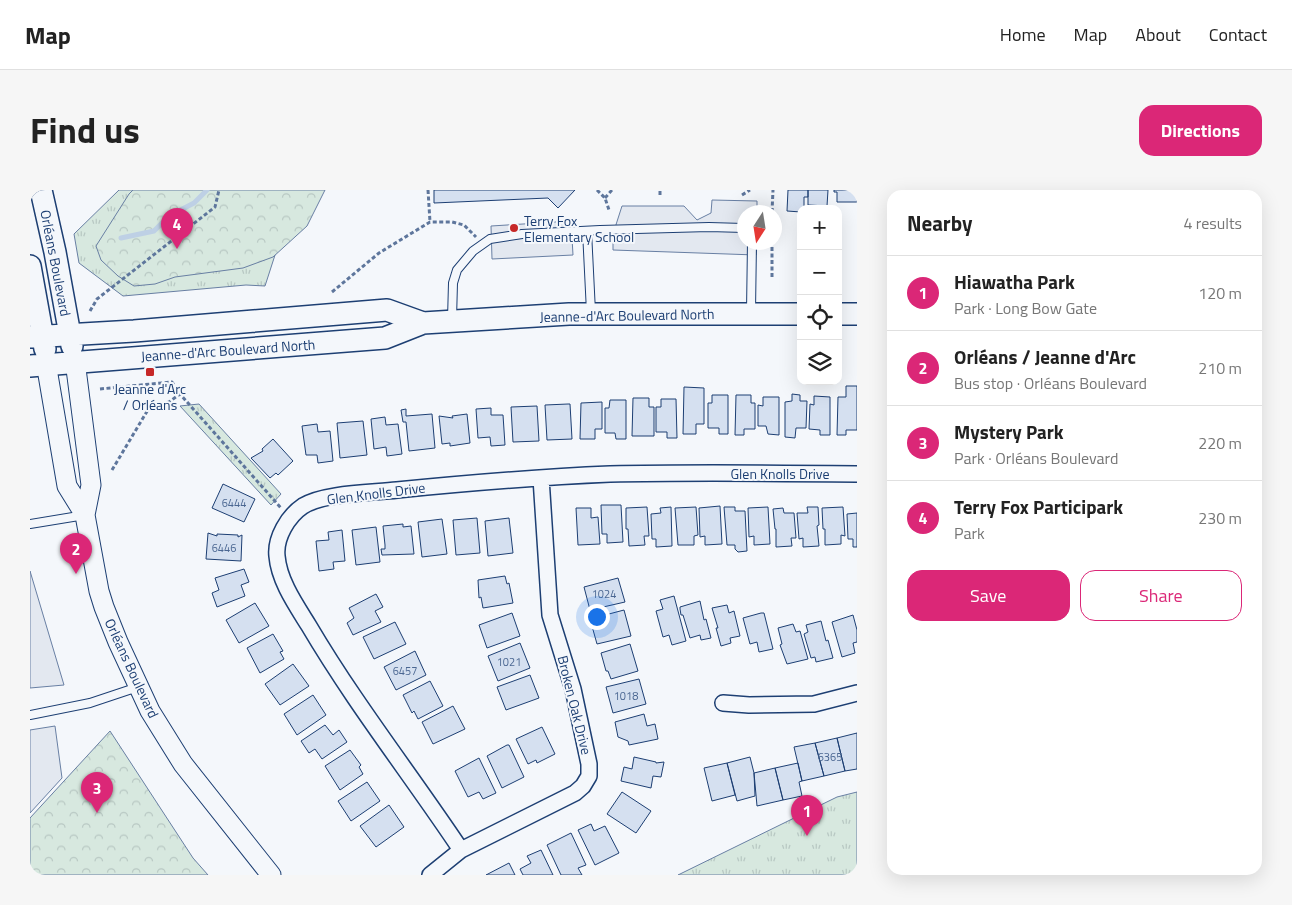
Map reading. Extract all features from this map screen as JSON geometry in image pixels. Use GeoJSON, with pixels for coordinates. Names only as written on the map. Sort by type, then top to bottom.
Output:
{"type":"FeatureCollection","features":[{"type":"Feature","properties":{"kind":"main road","name":"Orléans Boulevard"},"geometry":{"type":"LineString","coordinates":[[40,190],[55,252],[75,361]]}},
{"type":"Feature","properties":{"kind":"main road","name":"Orléans Boulevard"},"geometry":{"type":"LineString","coordinates":[[30,266],[38,364]]}},
{"type":"Feature","properties":{"kind":"main road","name":"Jeanne-d'Arc Boulevard North"},"geometry":{"type":"LineString","coordinates":[[37,337],[387,310],[423,323]]}},
{"type":"Feature","properties":{"kind":"main road","name":"Jeanne-d'Arc Boulevard North"},"geometry":{"type":"LineString","coordinates":[[38,364],[385,338],[423,323],[569,314],[797,314]]}},
{"type":"Feature","properties":{"kind":"main road"},"geometry":{"type":"LineString","coordinates":[[842,314],[857,314]]}},
{"type":"Feature","properties":{"kind":"street","name":"Orléans Boulevard"},"geometry":{"type":"LineString","coordinates":[[75,361],[91,485],[84,515]]}},
{"type":"Feature","properties":{"kind":"street","name":"Orléans Boulevard"},"geometry":{"type":"LineString","coordinates":[[38,364],[67,486],[84,515],[104,607],[138,687],[150,712],[183,764],[271,875]]}},
{"type":"Feature","properties":{"kind":"street","name":"Glen Knolls Drive"},"geometry":{"type":"LineString","coordinates":[[461,850],[341,677],[289,593],[281,574],[276,554],[281,535],[290,518],[303,506],[323,498],[434,486],[541,478],[640,474],[857,474]]}},
{"type":"Feature","properties":{"kind":"street","name":"Broken Oak Drive"},"geometry":{"type":"LineString","coordinates":[[430,875],[461,850],[575,793],[583,786],[589,776],[588,752],[573,689],[550,615],[541,478]]}},
{"type":"Feature","properties":{"kind":"street"},"geometry":{"type":"LineString","coordinates":[[723,703],[749,706],[814,704],[857,693]]}},
{"type":"Feature","properties":{"kind":"lane"},"geometry":{"type":"LineString","coordinates":[[452,322],[453,283],[457,270],[473,251],[490,239],[522,234],[587,231],[737,228]]}},
{"type":"Feature","properties":{"kind":"lane"},"geometry":{"type":"LineString","coordinates":[[587,231],[591,314]]}},
{"type":"Feature","properties":{"kind":"lane"},"geometry":{"type":"LineString","coordinates":[[751,313],[752,250]]}},
{"type":"Feature","properties":{"kind":"lane"},"geometry":{"type":"LineString","coordinates":[[30,524],[84,515]]}},
{"type":"Feature","properties":{"kind":"lane"},"geometry":{"type":"LineString","coordinates":[[30,715],[90,703],[138,687]]}},
{"type":"Feature","properties":{"kind":"path"},"geometry":{"type":"LineString","coordinates":[[90,311],[96,299],[215,207],[219,190]]}},
{"type":"Feature","properties":{"kind":"path"},"geometry":{"type":"LineString","coordinates":[[428,190],[430,222]]}},
{"type":"Feature","properties":{"kind":"path"},"geometry":{"type":"LineString","coordinates":[[597,190],[605,198],[608,210]]}},
{"type":"Feature","properties":{"kind":"path"},"geometry":{"type":"LineString","coordinates":[[605,198],[612,190]]}},
{"type":"Feature","properties":{"kind":"path"},"geometry":{"type":"LineString","coordinates":[[660,190],[660,195]]}},
{"type":"Feature","properties":{"kind":"path"},"geometry":{"type":"LineString","coordinates":[[742,196],[750,190]]}},
{"type":"Feature","properties":{"kind":"path"},"geometry":{"type":"LineString","coordinates":[[773,205],[774,190]]}},
{"type":"Feature","properties":{"kind":"path"},"geometry":{"type":"LineString","coordinates":[[332,292],[379,253],[430,222],[452,222],[464,225],[483,244]]}},
{"type":"Feature","properties":{"kind":"path"},"geometry":{"type":"LineString","coordinates":[[772,250],[772,277]]}},
{"type":"Feature","properties":{"kind":"path"},"geometry":{"type":"LineString","coordinates":[[100,389],[172,382],[180,394],[290,518]]}},
{"type":"Feature","properties":{"kind":"path"},"geometry":{"type":"LineString","coordinates":[[112,470],[149,408],[169,402],[180,394]]}},
{"type":"Feature","properties":{"kind":"green space"},"geometry":{"type":"Polygon","coordinates":[[[119,190],[296,190],[265,286],[246,285],[123,296],[79,263],[74,234],[119,190]]]}},
{"type":"Feature","properties":{"kind":"green space"},"geometry":{"type":"Polygon","coordinates":[[[133,190],[325,190],[307,226],[273,257],[243,268],[175,277],[155,284],[134,286],[118,276],[101,260],[96,246],[133,190]]]}},
{"type":"Feature","properties":{"kind":"green space"},"geometry":{"type":"Polygon","coordinates":[[[199,404],[281,494],[271,505],[180,406],[199,404]]]}},
{"type":"Feature","properties":{"kind":"green space"},"geometry":{"type":"Polygon","coordinates":[[[110,731],[193,858],[208,875],[30,875],[30,818],[110,731]]]}},
{"type":"Feature","properties":{"kind":"green space"},"geometry":{"type":"Polygon","coordinates":[[[857,792],[857,875],[678,875],[837,797],[857,792]]]}},
{"type":"Feature","properties":{"kind":"shaded area"},"geometry":{"type":"Polygon","coordinates":[[[712,200],[757,201],[757,205],[737,205],[737,250],[756,250],[756,255],[613,250],[613,234],[622,206],[684,206],[697,220],[711,213],[712,200]]]}},
{"type":"Feature","properties":{"kind":"shaded area"},"geometry":{"type":"Polygon","coordinates":[[[571,221],[573,255],[492,259],[491,226],[571,221]]]}},
{"type":"Feature","properties":{"kind":"shaded area"},"geometry":{"type":"Polygon","coordinates":[[[30,571],[64,685],[30,688],[30,571]]]}},
{"type":"Feature","properties":{"kind":"shaded area"},"geometry":{"type":"Polygon","coordinates":[[[55,726],[62,778],[30,813],[30,730],[55,726]]]}},
{"type":"Feature","properties":{"kind":"building"},"geometry":{"type":"Polygon","coordinates":[[[434,190],[575,190],[558,208],[548,198],[434,203],[434,190]]]}},
{"type":"Feature","properties":{"kind":"building"},"geometry":{"type":"Polygon","coordinates":[[[788,190],[808,190],[808,197],[804,197],[804,205],[797,205],[797,212],[787,211],[788,190]]]}},
{"type":"Feature","properties":{"kind":"building"},"geometry":{"type":"Polygon","coordinates":[[[808,190],[828,190],[827,205],[808,205],[808,190]]]}},
{"type":"Feature","properties":{"kind":"building"},"geometry":{"type":"Polygon","coordinates":[[[834,190],[857,190],[857,202],[837,202],[837,192],[834,192],[834,190]]]}},
{"type":"Feature","properties":{"kind":"building"},"geometry":{"type":"Polygon","coordinates":[[[846,386],[857,386],[857,430],[846,430],[846,435],[837,435],[838,397],[846,397],[846,386]]]}},
{"type":"Feature","properties":{"kind":"building"},"geometry":{"type":"Polygon","coordinates":[[[684,387],[704,388],[704,424],[696,424],[696,434],[683,434],[684,387]]]}},
{"type":"Feature","properties":{"kind":"building"},"geometry":{"type":"Polygon","coordinates":[[[792,394],[800,395],[800,401],[807,401],[806,428],[796,428],[795,438],[785,437],[785,402],[792,401],[792,394]]]}},
{"type":"Feature","properties":{"kind":"building"},"geometry":{"type":"Polygon","coordinates":[[[712,395],[728,395],[728,434],[719,434],[719,428],[708,428],[708,403],[712,403],[712,395]]]}},
{"type":"Feature","properties":{"kind":"building"},"geometry":{"type":"Polygon","coordinates":[[[736,395],[751,395],[751,403],[755,403],[755,429],[744,429],[744,435],[735,435],[736,395]]]}},
{"type":"Feature","properties":{"kind":"building"},"geometry":{"type":"Polygon","coordinates":[[[814,396],[830,397],[830,435],[820,435],[820,430],[809,429],[810,404],[814,405],[814,396]]]}},
{"type":"Feature","properties":{"kind":"building"},"geometry":{"type":"Polygon","coordinates":[[[763,397],[779,397],[779,435],[768,434],[766,426],[758,426],[758,405],[763,406],[763,397]]]}},
{"type":"Feature","properties":{"kind":"building"},"geometry":{"type":"Polygon","coordinates":[[[633,398],[649,398],[649,407],[654,407],[654,436],[632,436],[633,398]]]}},
{"type":"Feature","properties":{"kind":"building"},"geometry":{"type":"Polygon","coordinates":[[[661,399],[676,399],[677,438],[667,438],[667,432],[656,432],[656,407],[661,407],[661,399]]]}},
{"type":"Feature","properties":{"kind":"building"},"geometry":{"type":"Polygon","coordinates":[[[610,400],[626,400],[626,439],[616,439],[615,433],[605,433],[605,408],[609,408],[610,400]]]}},
{"type":"Feature","properties":{"kind":"building"},"geometry":{"type":"Polygon","coordinates":[[[602,402],[602,429],[595,429],[595,439],[580,439],[581,403],[602,402]]]}},
{"type":"Feature","properties":{"kind":"building"},"geometry":{"type":"Polygon","coordinates":[[[570,404],[572,439],[547,440],[545,405],[570,404]]]}},
{"type":"Feature","properties":{"kind":"building"},"geometry":{"type":"Polygon","coordinates":[[[537,406],[539,441],[513,442],[511,407],[537,406]]]}},
{"type":"Feature","properties":{"kind":"building"},"geometry":{"type":"Polygon","coordinates":[[[491,408],[491,415],[503,415],[505,445],[491,446],[490,437],[478,438],[476,409],[491,408]]]}},
{"type":"Feature","properties":{"kind":"building"},"geometry":{"type":"Polygon","coordinates":[[[406,409],[406,416],[432,414],[435,448],[409,451],[406,422],[403,422],[401,410],[406,409]]]}},
{"type":"Feature","properties":{"kind":"building"},"geometry":{"type":"Polygon","coordinates":[[[467,414],[470,443],[450,446],[450,443],[442,444],[439,416],[453,418],[452,416],[467,414]]]}},
{"type":"Feature","properties":{"kind":"building"},"geometry":{"type":"Polygon","coordinates":[[[385,417],[386,425],[398,424],[402,454],[387,456],[386,447],[374,449],[371,419],[385,417]]]}},
{"type":"Feature","properties":{"kind":"building"},"geometry":{"type":"Polygon","coordinates":[[[363,421],[367,455],[340,458],[337,423],[363,421]]]}},
{"type":"Feature","properties":{"kind":"building"},"geometry":{"type":"Polygon","coordinates":[[[317,424],[318,432],[330,431],[333,461],[318,463],[317,455],[306,455],[302,426],[317,424]]]}},
{"type":"Feature","properties":{"kind":"building"},"geometry":{"type":"Polygon","coordinates":[[[273,439],[293,461],[278,475],[276,473],[270,478],[251,458],[263,451],[262,449],[273,439]]]}},
{"type":"Feature","properties":{"kind":"building"},"geometry":{"type":"Polygon","coordinates":[[[223,484],[255,499],[244,522],[212,508],[223,484]]]}},
{"type":"Feature","properties":{"kind":"building"},"geometry":{"type":"Polygon","coordinates":[[[601,505],[621,505],[623,542],[607,543],[607,534],[602,534],[601,505]]]}},
{"type":"Feature","properties":{"kind":"building"},"geometry":{"type":"Polygon","coordinates":[[[720,506],[722,544],[705,545],[705,536],[700,537],[699,508],[720,506]]]}},
{"type":"Feature","properties":{"kind":"building"},"geometry":{"type":"Polygon","coordinates":[[[647,507],[649,536],[644,536],[645,545],[629,546],[628,529],[626,529],[626,508],[647,507]]]}},
{"type":"Feature","properties":{"kind":"building"},"geometry":{"type":"Polygon","coordinates":[[[671,507],[672,546],[656,547],[656,539],[652,539],[651,514],[661,513],[660,508],[671,507]]]}},
{"type":"Feature","properties":{"kind":"building"},"geometry":{"type":"Polygon","coordinates":[[[696,507],[698,535],[694,536],[694,545],[678,545],[675,508],[696,507]]]}},
{"type":"Feature","properties":{"kind":"building"},"geometry":{"type":"Polygon","coordinates":[[[724,507],[735,507],[735,511],[745,511],[747,551],[738,552],[735,549],[735,545],[727,545],[724,507]]]}},
{"type":"Feature","properties":{"kind":"building"},"geometry":{"type":"Polygon","coordinates":[[[768,507],[770,544],[754,545],[754,536],[749,537],[748,508],[768,507]]]}},
{"type":"Feature","properties":{"kind":"building"},"geometry":{"type":"Polygon","coordinates":[[[807,507],[818,507],[819,546],[803,547],[803,538],[799,539],[797,513],[808,513],[807,507]]]}},
{"type":"Feature","properties":{"kind":"building"},"geometry":{"type":"Polygon","coordinates":[[[843,507],[845,536],[841,535],[841,544],[825,545],[822,508],[843,507]]]}},
{"type":"Feature","properties":{"kind":"building"},"geometry":{"type":"Polygon","coordinates":[[[576,508],[591,508],[591,518],[598,517],[600,544],[578,545],[576,508]]]}},
{"type":"Feature","properties":{"kind":"building"},"geometry":{"type":"Polygon","coordinates":[[[783,508],[784,513],[794,513],[796,538],[791,538],[792,546],[776,547],[773,509],[783,508]]]}},
{"type":"Feature","properties":{"kind":"building"},"geometry":{"type":"Polygon","coordinates":[[[857,513],[857,547],[853,547],[853,539],[848,539],[847,514],[857,513]]]}},
{"type":"Feature","properties":{"kind":"building"},"geometry":{"type":"Polygon","coordinates":[[[477,518],[480,553],[456,555],[453,520],[477,518]]]}},
{"type":"Feature","properties":{"kind":"building"},"geometry":{"type":"Polygon","coordinates":[[[509,518],[513,553],[488,556],[485,521],[509,518]]]}},
{"type":"Feature","properties":{"kind":"building"},"geometry":{"type":"Polygon","coordinates":[[[442,519],[447,554],[422,557],[418,522],[442,519]]]}},
{"type":"Feature","properties":{"kind":"building"},"geometry":{"type":"Polygon","coordinates":[[[403,524],[403,527],[411,526],[414,554],[382,555],[381,549],[385,549],[383,526],[403,524]]]}},
{"type":"Feature","properties":{"kind":"building"},"geometry":{"type":"Polygon","coordinates":[[[376,527],[380,562],[356,565],[352,530],[376,527]]]}},
{"type":"Feature","properties":{"kind":"building"},"geometry":{"type":"Polygon","coordinates":[[[342,530],[345,561],[333,562],[334,569],[319,571],[316,541],[329,540],[328,532],[342,530]]]}},
{"type":"Feature","properties":{"kind":"building"},"geometry":{"type":"Polygon","coordinates":[[[208,533],[217,536],[217,534],[238,535],[238,537],[242,535],[241,561],[206,559],[208,533]]]}},
{"type":"Feature","properties":{"kind":"building"},"geometry":{"type":"Polygon","coordinates":[[[244,569],[249,582],[241,585],[245,596],[217,607],[212,593],[219,590],[215,578],[244,569]]]}},
{"type":"Feature","properties":{"kind":"building"},"geometry":{"type":"Polygon","coordinates":[[[505,576],[507,584],[509,583],[513,603],[483,608],[481,597],[479,598],[478,580],[505,576]]]}},
{"type":"Feature","properties":{"kind":"building"},"geometry":{"type":"Polygon","coordinates":[[[618,578],[625,602],[590,610],[584,587],[618,578]]]}},
{"type":"Feature","properties":{"kind":"building"},"geometry":{"type":"Polygon","coordinates":[[[376,594],[383,607],[375,611],[381,622],[353,635],[347,623],[354,618],[349,608],[376,594]]]}},
{"type":"Feature","properties":{"kind":"building"},"geometry":{"type":"Polygon","coordinates":[[[674,596],[686,641],[672,645],[669,635],[663,637],[656,611],[663,609],[660,600],[674,596]]]}},
{"type":"Feature","properties":{"kind":"building"},"geometry":{"type":"Polygon","coordinates":[[[700,601],[704,620],[706,619],[711,638],[701,640],[700,635],[690,638],[680,609],[680,607],[700,601]]]}},
{"type":"Feature","properties":{"kind":"building"},"geometry":{"type":"Polygon","coordinates":[[[255,603],[269,626],[239,643],[226,620],[255,603]]]}},
{"type":"Feature","properties":{"kind":"building"},"geometry":{"type":"Polygon","coordinates":[[[727,605],[729,613],[734,611],[740,636],[730,638],[731,643],[721,646],[712,608],[727,605]]]}},
{"type":"Feature","properties":{"kind":"building"},"geometry":{"type":"Polygon","coordinates":[[[624,610],[631,636],[597,644],[590,619],[624,610]]]}},
{"type":"Feature","properties":{"kind":"building"},"geometry":{"type":"Polygon","coordinates":[[[512,613],[520,636],[487,648],[479,625],[512,613]]]}},
{"type":"Feature","properties":{"kind":"building"},"geometry":{"type":"Polygon","coordinates":[[[764,613],[773,649],[759,652],[757,642],[750,644],[743,618],[764,613]]]}},
{"type":"Feature","properties":{"kind":"building"},"geometry":{"type":"Polygon","coordinates":[[[853,615],[857,630],[857,642],[853,643],[855,653],[842,657],[832,622],[853,615]]]}},
{"type":"Feature","properties":{"kind":"building"},"geometry":{"type":"Polygon","coordinates":[[[821,621],[833,658],[816,662],[815,657],[811,658],[804,634],[808,632],[806,625],[821,621]]]}},
{"type":"Feature","properties":{"kind":"building"},"geometry":{"type":"Polygon","coordinates":[[[395,622],[406,644],[374,659],[363,637],[395,622]]]}},
{"type":"Feature","properties":{"kind":"building"},"geometry":{"type":"Polygon","coordinates":[[[793,624],[796,632],[800,631],[808,659],[787,664],[780,645],[782,644],[778,628],[793,624]]]}},
{"type":"Feature","properties":{"kind":"building"},"geometry":{"type":"Polygon","coordinates":[[[273,634],[283,651],[280,652],[284,659],[260,673],[247,648],[273,634]]]}},
{"type":"Feature","properties":{"kind":"building"},"geometry":{"type":"Polygon","coordinates":[[[520,643],[530,668],[498,681],[488,656],[520,643]]]}},
{"type":"Feature","properties":{"kind":"building"},"geometry":{"type":"Polygon","coordinates":[[[630,644],[638,671],[611,679],[608,671],[606,671],[601,653],[630,644]]]}},
{"type":"Feature","properties":{"kind":"building"},"geometry":{"type":"Polygon","coordinates":[[[415,651],[426,675],[396,690],[384,667],[415,651]]]}},
{"type":"Feature","properties":{"kind":"building"},"geometry":{"type":"Polygon","coordinates":[[[293,664],[309,686],[280,705],[265,684],[293,664]]]}},
{"type":"Feature","properties":{"kind":"building"},"geometry":{"type":"Polygon","coordinates":[[[530,675],[539,698],[506,710],[497,687],[530,675]]]}},
{"type":"Feature","properties":{"kind":"building"},"geometry":{"type":"Polygon","coordinates":[[[639,679],[646,704],[613,713],[606,687],[639,679]]]}},
{"type":"Feature","properties":{"kind":"building"},"geometry":{"type":"Polygon","coordinates":[[[430,681],[443,706],[418,719],[414,711],[412,713],[403,695],[430,681]]]}},
{"type":"Feature","properties":{"kind":"building"},"geometry":{"type":"Polygon","coordinates":[[[313,695],[326,715],[297,735],[284,714],[313,695]]]}},
{"type":"Feature","properties":{"kind":"building"},"geometry":{"type":"Polygon","coordinates":[[[453,706],[465,729],[433,744],[422,722],[453,706]]]}},
{"type":"Feature","properties":{"kind":"building"},"geometry":{"type":"Polygon","coordinates":[[[644,714],[647,726],[655,724],[658,739],[629,745],[628,741],[618,737],[615,722],[644,714]]]}},
{"type":"Feature","properties":{"kind":"building"},"geometry":{"type":"Polygon","coordinates":[[[325,725],[333,735],[339,730],[347,742],[322,759],[315,749],[309,753],[301,741],[325,725]]]}},
{"type":"Feature","properties":{"kind":"building"},"geometry":{"type":"Polygon","coordinates":[[[542,727],[555,754],[537,763],[536,760],[528,764],[516,739],[542,727]]]}},
{"type":"Feature","properties":{"kind":"building"},"geometry":{"type":"Polygon","coordinates":[[[857,733],[857,769],[845,771],[837,738],[857,733]]]}},
{"type":"Feature","properties":{"kind":"building"},"geometry":{"type":"Polygon","coordinates":[[[837,738],[845,771],[824,776],[815,743],[837,738]]]}},
{"type":"Feature","properties":{"kind":"building"},"geometry":{"type":"Polygon","coordinates":[[[815,743],[824,776],[802,781],[794,747],[815,743]]]}},
{"type":"Feature","properties":{"kind":"building"},"geometry":{"type":"Polygon","coordinates":[[[509,745],[524,777],[502,788],[487,756],[509,745]]]}},
{"type":"Feature","properties":{"kind":"building"},"geometry":{"type":"Polygon","coordinates":[[[350,750],[361,765],[359,767],[363,774],[340,790],[325,766],[350,750]]]}},
{"type":"Feature","properties":{"kind":"building"},"geometry":{"type":"Polygon","coordinates":[[[634,757],[656,763],[664,762],[661,777],[653,776],[651,788],[621,781],[624,767],[632,769],[634,757]]]}},
{"type":"Feature","properties":{"kind":"building"},"geometry":{"type":"Polygon","coordinates":[[[750,757],[754,773],[755,796],[737,801],[727,763],[750,757]]]}},
{"type":"Feature","properties":{"kind":"building"},"geometry":{"type":"Polygon","coordinates":[[[479,758],[496,793],[483,799],[479,792],[468,797],[455,771],[479,758]]]}},
{"type":"Feature","properties":{"kind":"building"},"geometry":{"type":"Polygon","coordinates":[[[727,763],[735,795],[712,801],[704,768],[727,763]]]}},
{"type":"Feature","properties":{"kind":"building"},"geometry":{"type":"Polygon","coordinates":[[[798,763],[802,781],[799,782],[802,796],[783,800],[775,768],[798,763]]]}},
{"type":"Feature","properties":{"kind":"building"},"geometry":{"type":"Polygon","coordinates":[[[775,768],[783,800],[757,806],[754,773],[775,768]]]}},
{"type":"Feature","properties":{"kind":"building"},"geometry":{"type":"Polygon","coordinates":[[[367,782],[380,801],[351,821],[338,801],[367,782]]]}},
{"type":"Feature","properties":{"kind":"building"},"geometry":{"type":"Polygon","coordinates":[[[622,792],[651,811],[636,833],[607,814],[622,792]]]}},
{"type":"Feature","properties":{"kind":"building"},"geometry":{"type":"Polygon","coordinates":[[[389,805],[404,827],[376,847],[360,826],[389,805]]]}},
{"type":"Feature","properties":{"kind":"building"},"geometry":{"type":"Polygon","coordinates":[[[591,824],[594,831],[605,826],[619,853],[595,865],[578,830],[591,824]]]}},
{"type":"Feature","properties":{"kind":"building"},"geometry":{"type":"Polygon","coordinates":[[[571,833],[586,865],[578,868],[582,875],[561,875],[547,845],[571,833]]]}},
{"type":"Feature","properties":{"kind":"building"},"geometry":{"type":"Polygon","coordinates":[[[541,850],[553,875],[523,875],[520,869],[531,863],[527,856],[541,850]]]}},
{"type":"Feature","properties":{"kind":"building"},"geometry":{"type":"Polygon","coordinates":[[[509,863],[515,875],[486,875],[509,863]]]}},
{"type":"Feature","properties":{"kind":"waterway"},"geometry":{"type":"LineString","coordinates":[[121,238],[154,231],[169,216],[194,203],[207,190]]}},
{"type":"Feature","properties":{"kind":"place","name":"Terry Fox Elementary School"},"geometry":{"type":"Point","coordinates":[514,228]}},
{"type":"Feature","properties":{"kind":"place","name":"Terry Fox Participark"},"geometry":{"type":"Point","coordinates":[177,249]}},
{"type":"Feature","properties":{"kind":"place","name":"Jeanne d'Arc / Orléans"},"geometry":{"type":"Point","coordinates":[150,372]}},
{"type":"Feature","properties":{"kind":"place","name":"Orléans / Jeanne d'Arc"},"geometry":{"type":"Point","coordinates":[76,574]}},
{"type":"Feature","properties":{"kind":"place","name":"Mystery Park"},"geometry":{"type":"Point","coordinates":[97,813]}},
{"type":"Feature","properties":{"kind":"place","name":"Hiawatha Park"},"geometry":{"type":"Point","coordinates":[807,836]}}]}
